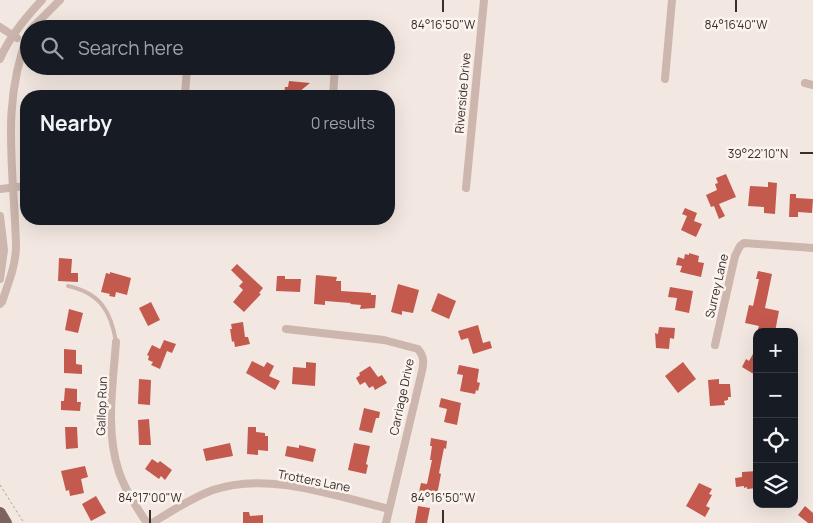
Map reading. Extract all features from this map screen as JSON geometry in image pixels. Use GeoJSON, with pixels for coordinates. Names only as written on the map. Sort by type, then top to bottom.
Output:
{"type":"FeatureCollection","features":[{"type":"Feature","properties":{"kind":"main road"},"geometry":{"type":"LineString","coordinates":[[0,514],[6,523]]}},
{"type":"Feature","properties":{"kind":"street"},"geometry":{"type":"LineString","coordinates":[[24,20],[42,0]]}},
{"type":"Feature","properties":{"kind":"street"},"geometry":{"type":"LineString","coordinates":[[40,20],[60,0]]}},
{"type":"Feature","properties":{"kind":"street","name":"Riverside Drive"},"geometry":{"type":"LineString","coordinates":[[466,188],[484,0]]}},
{"type":"Feature","properties":{"kind":"street"},"geometry":{"type":"LineString","coordinates":[[665,79],[672,0]]}},
{"type":"Feature","properties":{"kind":"street"},"geometry":{"type":"LineString","coordinates":[[0,59],[20,26]]}},
{"type":"Feature","properties":{"kind":"street"},"geometry":{"type":"LineString","coordinates":[[0,27],[20,40]]}},
{"type":"Feature","properties":{"kind":"street"},"geometry":{"type":"LineString","coordinates":[[12,60],[20,46]]}},
{"type":"Feature","properties":{"kind":"street"},"geometry":{"type":"LineString","coordinates":[[185,90],[186,75]]}},
{"type":"Feature","properties":{"kind":"street"},"geometry":{"type":"LineString","coordinates":[[333,90],[334,75]]}},
{"type":"Feature","properties":{"kind":"street"},"geometry":{"type":"LineString","coordinates":[[0,304],[12,273],[16,248],[3,144]]}},
{"type":"Feature","properties":{"kind":"street"},"geometry":{"type":"LineString","coordinates":[[0,189],[20,187]]}},
{"type":"Feature","properties":{"kind":"street"},"geometry":{"type":"LineString","coordinates":[[0,216],[4,250],[0,279]]}},
{"type":"Feature","properties":{"kind":"street","name":"Surrey Lane"},"geometry":{"type":"LineString","coordinates":[[715,345],[735,256],[740,246],[744,243],[813,248]]}},
{"type":"Feature","properties":{"kind":"street","name":"Carriage Drive"},"geometry":{"type":"LineString","coordinates":[[286,329],[384,340],[418,349],[422,353],[422,371],[386,523]]}},
{"type":"Feature","properties":{"kind":"street","name":"Gallop Run"},"geometry":{"type":"LineString","coordinates":[[116,342],[112,444],[120,474],[127,490],[147,523]]}},
{"type":"Feature","properties":{"kind":"street","name":"Trotters Lane"},"geometry":{"type":"LineString","coordinates":[[152,523],[203,494],[245,484],[282,485],[389,509]]}},
{"type":"Feature","properties":{"kind":"lane"},"geometry":{"type":"LineString","coordinates":[[68,286],[87,291],[104,305],[112,324],[116,342]]}},
{"type":"Feature","properties":{"kind":"path"},"geometry":{"type":"LineString","coordinates":[[0,485],[24,523]]}},
{"type":"Feature","properties":{"kind":"building"},"geometry":{"type":"Polygon","coordinates":[[[289,81],[310,83],[301,90],[285,90],[285,87],[288,87],[289,81]]]}},
{"type":"Feature","properties":{"kind":"building"},"geometry":{"type":"Polygon","coordinates":[[[726,174],[736,197],[719,204],[725,216],[719,219],[714,206],[711,207],[706,195],[717,190],[715,184],[718,183],[716,178],[726,174]]]}},
{"type":"Feature","properties":{"kind":"building"},"geometry":{"type":"Polygon","coordinates":[[[768,182],[777,183],[775,214],[764,213],[764,207],[748,206],[750,186],[768,187],[768,182]]]}},
{"type":"Feature","properties":{"kind":"building"},"geometry":{"type":"Polygon","coordinates":[[[790,194],[796,194],[796,198],[813,199],[812,213],[798,212],[798,217],[789,217],[790,194]]]}},
{"type":"Feature","properties":{"kind":"building"},"geometry":{"type":"Polygon","coordinates":[[[685,208],[697,213],[694,221],[702,224],[696,237],[681,230],[687,216],[682,214],[685,208]]]}},
{"type":"Feature","properties":{"kind":"building"},"geometry":{"type":"Polygon","coordinates":[[[689,253],[699,256],[698,262],[704,263],[701,277],[680,272],[682,266],[676,265],[678,257],[684,259],[685,254],[689,255],[689,253]]]}},
{"type":"Feature","properties":{"kind":"building"},"geometry":{"type":"Polygon","coordinates":[[[59,258],[72,259],[71,273],[78,273],[78,282],[58,281],[59,258]]]}},
{"type":"Feature","properties":{"kind":"building"},"geometry":{"type":"Polygon","coordinates":[[[237,264],[263,288],[259,293],[261,294],[244,312],[233,302],[243,290],[239,286],[243,282],[231,270],[237,264]]]}},
{"type":"Feature","properties":{"kind":"building"},"geometry":{"type":"Polygon","coordinates":[[[758,271],[772,274],[765,308],[779,311],[776,328],[758,328],[759,326],[745,323],[749,305],[753,306],[759,279],[756,279],[758,271]]]}},
{"type":"Feature","properties":{"kind":"building"},"geometry":{"type":"Polygon","coordinates":[[[110,272],[131,278],[127,295],[116,292],[115,297],[101,292],[106,273],[110,274],[110,272]]]}},
{"type":"Feature","properties":{"kind":"building"},"geometry":{"type":"Polygon","coordinates":[[[316,275],[337,277],[336,281],[341,281],[341,291],[376,295],[375,308],[360,309],[361,305],[325,301],[325,305],[314,304],[316,275]]]}},
{"type":"Feature","properties":{"kind":"building"},"geometry":{"type":"Polygon","coordinates":[[[277,276],[285,276],[285,279],[301,279],[300,292],[276,291],[277,276]]]}},
{"type":"Feature","properties":{"kind":"building"},"geometry":{"type":"Polygon","coordinates":[[[398,284],[419,290],[413,313],[402,311],[402,315],[391,312],[398,284]]]}},
{"type":"Feature","properties":{"kind":"building"},"geometry":{"type":"Polygon","coordinates":[[[670,287],[693,291],[689,313],[675,310],[677,298],[668,297],[670,287]]]}},
{"type":"Feature","properties":{"kind":"building"},"geometry":{"type":"Polygon","coordinates":[[[438,293],[456,301],[449,319],[431,311],[438,293]]]}},
{"type":"Feature","properties":{"kind":"building"},"geometry":{"type":"Polygon","coordinates":[[[151,302],[160,320],[148,326],[139,308],[151,302]]]}},
{"type":"Feature","properties":{"kind":"building"},"geometry":{"type":"Polygon","coordinates":[[[69,309],[83,313],[78,333],[65,330],[69,309]]]}},
{"type":"Feature","properties":{"kind":"building"},"geometry":{"type":"Polygon","coordinates":[[[243,322],[245,337],[248,337],[250,344],[235,347],[234,341],[232,342],[231,324],[243,322]]]}},
{"type":"Feature","properties":{"kind":"building"},"geometry":{"type":"Polygon","coordinates":[[[478,325],[483,343],[490,341],[492,348],[473,354],[468,338],[461,340],[458,331],[478,325]]]}},
{"type":"Feature","properties":{"kind":"building"},"geometry":{"type":"Polygon","coordinates":[[[659,327],[675,328],[674,339],[670,338],[669,349],[656,348],[655,333],[658,334],[659,327]]]}},
{"type":"Feature","properties":{"kind":"building"},"geometry":{"type":"Polygon","coordinates":[[[164,340],[176,344],[172,353],[167,351],[160,369],[151,365],[153,362],[148,360],[149,356],[147,355],[152,345],[160,349],[164,340]]]}},
{"type":"Feature","properties":{"kind":"building"},"geometry":{"type":"Polygon","coordinates":[[[64,349],[76,350],[76,364],[82,365],[82,374],[64,373],[64,349]]]}},
{"type":"Feature","properties":{"kind":"building"},"geometry":{"type":"Polygon","coordinates":[[[753,354],[753,374],[742,367],[746,359],[749,361],[753,354]]]}},
{"type":"Feature","properties":{"kind":"building"},"geometry":{"type":"Polygon","coordinates":[[[252,361],[264,367],[267,362],[274,366],[269,376],[280,381],[275,390],[246,373],[252,361]]]}},
{"type":"Feature","properties":{"kind":"building"},"geometry":{"type":"Polygon","coordinates":[[[306,362],[316,363],[315,386],[292,384],[293,367],[306,368],[306,362]]]}},
{"type":"Feature","properties":{"kind":"building"},"geometry":{"type":"Polygon","coordinates":[[[683,362],[696,379],[678,393],[665,376],[683,362]]]}},
{"type":"Feature","properties":{"kind":"building"},"geometry":{"type":"Polygon","coordinates":[[[459,365],[479,369],[477,382],[480,383],[475,394],[460,391],[463,375],[457,374],[459,365]]]}},
{"type":"Feature","properties":{"kind":"building"},"geometry":{"type":"Polygon","coordinates":[[[370,366],[378,377],[382,375],[387,383],[375,390],[373,386],[369,388],[365,382],[360,385],[356,378],[360,375],[359,373],[370,366]]]}},
{"type":"Feature","properties":{"kind":"building"},"geometry":{"type":"Polygon","coordinates":[[[139,379],[151,380],[150,405],[138,404],[139,379]]]}},
{"type":"Feature","properties":{"kind":"building"},"geometry":{"type":"Polygon","coordinates":[[[719,379],[719,384],[730,384],[731,397],[724,401],[725,405],[710,406],[708,380],[719,379]]]}},
{"type":"Feature","properties":{"kind":"building"},"geometry":{"type":"Polygon","coordinates":[[[65,388],[77,389],[77,402],[81,402],[80,411],[61,410],[61,401],[64,401],[65,388]]]}},
{"type":"Feature","properties":{"kind":"building"},"geometry":{"type":"Polygon","coordinates":[[[441,398],[461,403],[457,425],[444,422],[447,409],[439,407],[441,398]]]}},
{"type":"Feature","properties":{"kind":"building"},"geometry":{"type":"Polygon","coordinates":[[[364,408],[380,412],[379,418],[376,418],[372,433],[359,430],[364,408]]]}},
{"type":"Feature","properties":{"kind":"building"},"geometry":{"type":"Polygon","coordinates":[[[149,419],[151,445],[139,445],[138,420],[149,419]]]}},
{"type":"Feature","properties":{"kind":"building"},"geometry":{"type":"Polygon","coordinates":[[[65,427],[77,427],[78,448],[66,449],[65,427]]]}},
{"type":"Feature","properties":{"kind":"building"},"geometry":{"type":"Polygon","coordinates":[[[248,427],[256,427],[256,432],[265,433],[265,436],[268,436],[268,451],[258,450],[258,455],[247,454],[248,427]]]}},
{"type":"Feature","properties":{"kind":"building"},"geometry":{"type":"Polygon","coordinates":[[[431,438],[447,441],[439,473],[441,474],[437,495],[419,492],[421,483],[427,484],[432,460],[430,460],[431,438]]]}},
{"type":"Feature","properties":{"kind":"building"},"geometry":{"type":"Polygon","coordinates":[[[230,443],[233,456],[206,461],[203,449],[230,443]]]}},
{"type":"Feature","properties":{"kind":"building"},"geometry":{"type":"Polygon","coordinates":[[[354,443],[370,446],[366,474],[348,470],[354,443]]]}},
{"type":"Feature","properties":{"kind":"building"},"geometry":{"type":"Polygon","coordinates":[[[299,445],[316,449],[313,462],[285,456],[287,446],[299,448],[299,445]]]}},
{"type":"Feature","properties":{"kind":"building"},"geometry":{"type":"Polygon","coordinates":[[[152,459],[158,463],[160,461],[172,470],[165,480],[161,476],[159,479],[145,469],[152,459]]]}},
{"type":"Feature","properties":{"kind":"building"},"geometry":{"type":"Polygon","coordinates":[[[85,466],[88,477],[81,479],[84,493],[70,496],[69,490],[66,491],[61,471],[85,466]]]}},
{"type":"Feature","properties":{"kind":"building"},"geometry":{"type":"Polygon","coordinates":[[[753,471],[753,488],[747,489],[744,486],[736,487],[735,478],[742,477],[742,472],[753,471]]]}},
{"type":"Feature","properties":{"kind":"building"},"geometry":{"type":"Polygon","coordinates":[[[699,483],[712,489],[709,494],[712,495],[706,506],[710,508],[705,517],[686,506],[699,483]]]}},
{"type":"Feature","properties":{"kind":"building"},"geometry":{"type":"Polygon","coordinates":[[[96,496],[106,513],[91,521],[82,504],[96,496]]]}},
{"type":"Feature","properties":{"kind":"building"},"geometry":{"type":"Polygon","coordinates":[[[418,506],[430,508],[427,523],[415,523],[418,506]]]}},
{"type":"Feature","properties":{"kind":"building"},"geometry":{"type":"Polygon","coordinates":[[[805,506],[813,513],[813,523],[808,523],[798,515],[805,506]]]}},
{"type":"Feature","properties":{"kind":"building"},"geometry":{"type":"Polygon","coordinates":[[[243,512],[249,512],[250,516],[263,515],[263,523],[243,523],[243,512]]]}}]}
